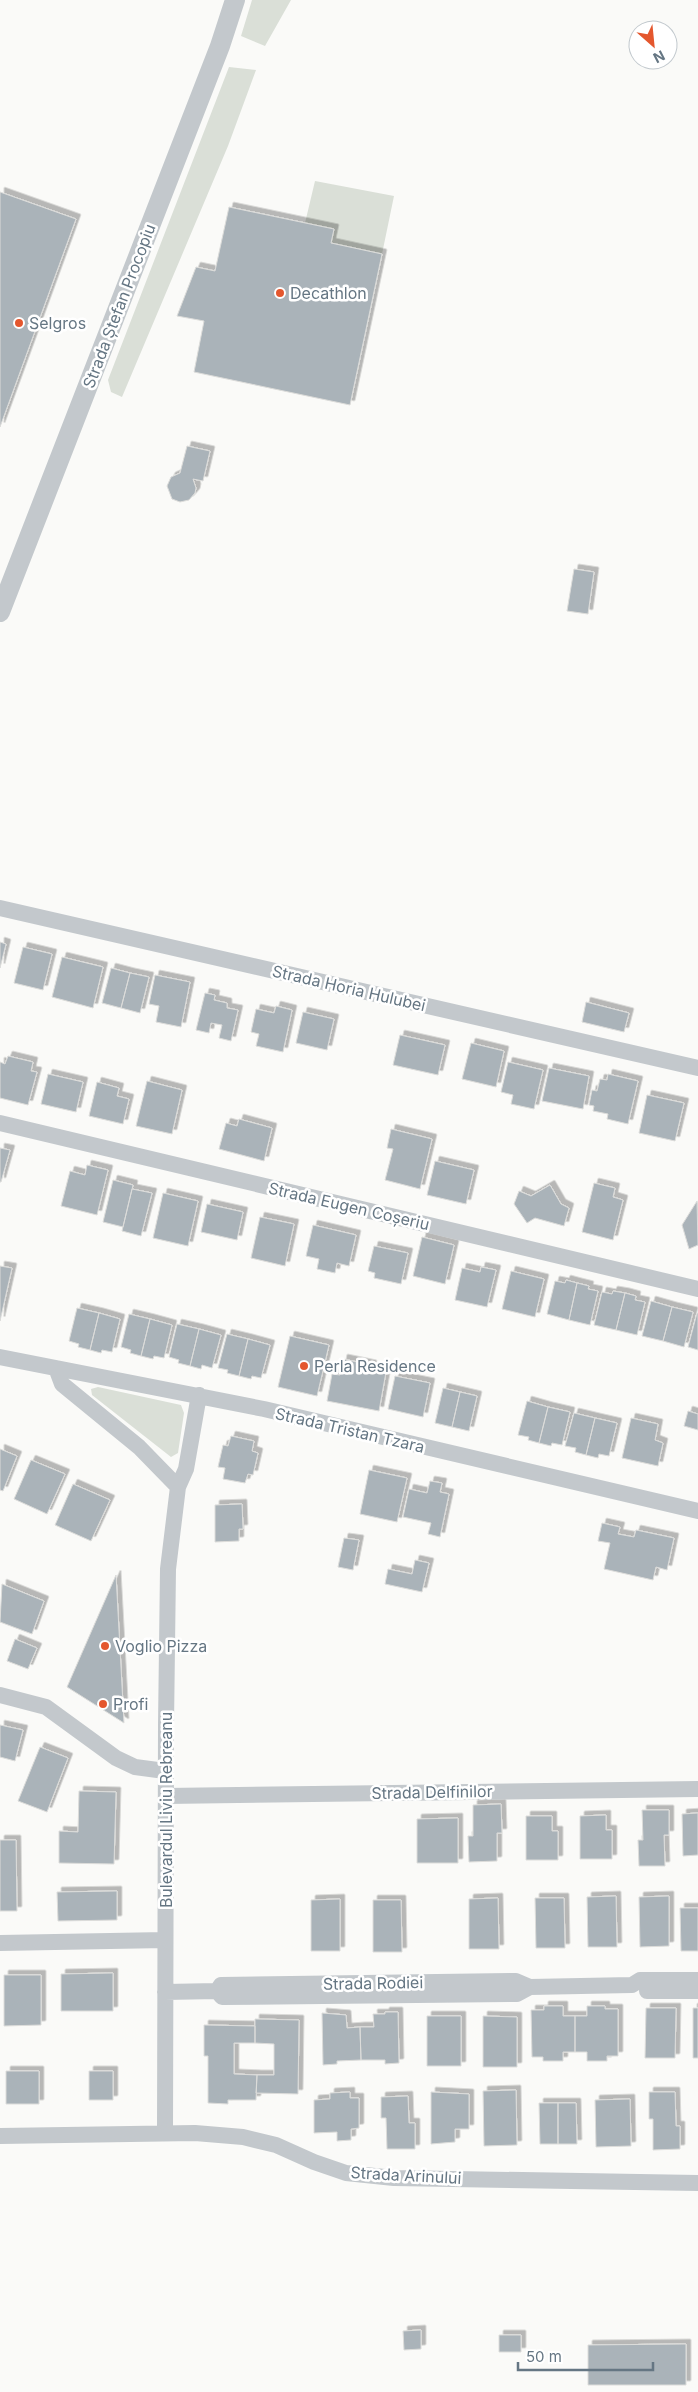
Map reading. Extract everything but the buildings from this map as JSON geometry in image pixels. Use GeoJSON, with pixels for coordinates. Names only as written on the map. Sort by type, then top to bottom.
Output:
{"type":"FeatureCollection","features":[{"type":"Feature","properties":{"kind":"street","name":"Strada Ștefan Procopiu"},"geometry":{"type":"LineString","coordinates":[[0,612],[220,46],[235,0]]}},
{"type":"Feature","properties":{"kind":"street","name":"Strada Horia Hulubei"},"geometry":{"type":"LineString","coordinates":[[0,908],[698,1068]]}},
{"type":"Feature","properties":{"kind":"street","name":"Strada Eugen Coșeriu"},"geometry":{"type":"LineString","coordinates":[[0,1123],[698,1289]]}},
{"type":"Feature","properties":{"kind":"street","name":"Strada Tristan Tzara"},"geometry":{"type":"LineString","coordinates":[[0,1357],[199,1395],[698,1511]]}},
{"type":"Feature","properties":{"kind":"street"},"geometry":{"type":"LineString","coordinates":[[56,1368],[62,1384],[139,1447],[178,1487]]}},
{"type":"Feature","properties":{"kind":"street","name":"Bulevardul Liviu Rebreanu"},"geometry":{"type":"LineString","coordinates":[[165,2133],[168,1568],[178,1487],[186,1469],[199,1395]]}},
{"type":"Feature","properties":{"kind":"street"},"geometry":{"type":"LineString","coordinates":[[0,1695],[46,1707],[116,1758],[135,1767],[166,1771]]}},
{"type":"Feature","properties":{"kind":"street","name":"Strada Delfinilor"},"geometry":{"type":"LineString","coordinates":[[166,1796],[698,1789]]}},
{"type":"Feature","properties":{"kind":"street"},"geometry":{"type":"LineString","coordinates":[[0,1943],[165,1940]]}},
{"type":"Feature","properties":{"kind":"street","name":"Strada Rodiei"},"geometry":{"type":"LineString","coordinates":[[165,1992],[217,1991],[222,1997],[517,1994],[530,1987],[632,1985],[640,1980],[698,1980]]}},
{"type":"Feature","properties":{"kind":"street","name":"Strada Rodiei"},"geometry":{"type":"LineString","coordinates":[[632,1985],[641,1992],[698,1991]]}},
{"type":"Feature","properties":{"kind":"street","name":"Strada Arinului"},"geometry":{"type":"LineString","coordinates":[[0,2136],[165,2133],[243,2137],[276,2145],[314,2162],[346,2173],[394,2178],[698,2183]]}},
{"type":"Feature","properties":{"kind":"shaded area"},"geometry":{"type":"Polygon","coordinates":[[[252,0],[291,0],[265,46],[241,36],[252,0]]]}},
{"type":"Feature","properties":{"kind":"shaded area"},"geometry":{"type":"Polygon","coordinates":[[[229,67],[256,70],[228,146],[122,397],[111,392],[108,380],[229,67]]]}},
{"type":"Feature","properties":{"kind":"shaded area"},"geometry":{"type":"Polygon","coordinates":[[[315,181],[394,196],[382,254],[331,243],[305,223],[315,181]]]}},
{"type":"Feature","properties":{"kind":"shaded area"},"geometry":{"type":"Polygon","coordinates":[[[98,1387],[181,1405],[184,1413],[178,1453],[171,1457],[92,1395],[91,1389],[98,1387]]]}},
{"type":"Feature","properties":{"kind":"place","name":"Decathlon"},"geometry":{"type":"Point","coordinates":[280,293]}},
{"type":"Feature","properties":{"kind":"place","name":"Selgros"},"geometry":{"type":"Point","coordinates":[19,323]}},
{"type":"Feature","properties":{"kind":"place","name":"Perla Residence"},"geometry":{"type":"Point","coordinates":[304,1366]}},
{"type":"Feature","properties":{"kind":"place","name":"Voglio Pizza"},"geometry":{"type":"Point","coordinates":[105,1646]}},
{"type":"Feature","properties":{"kind":"place","name":"Profi"},"geometry":{"type":"Point","coordinates":[103,1704]}}]}
